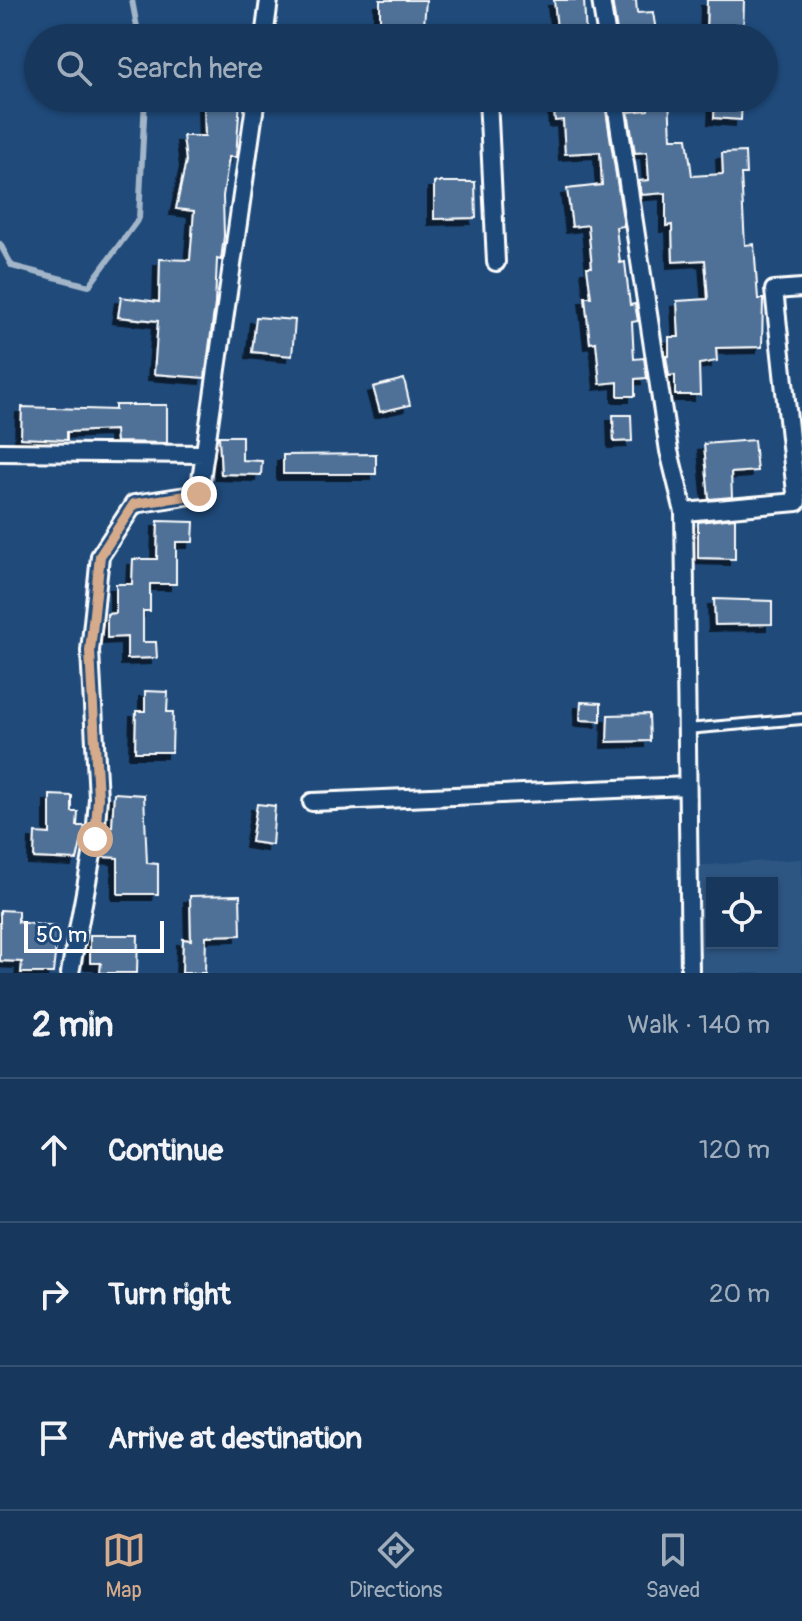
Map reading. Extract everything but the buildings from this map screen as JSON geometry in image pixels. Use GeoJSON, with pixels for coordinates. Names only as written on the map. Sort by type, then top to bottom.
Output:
{"type":"FeatureCollection","features":[{"type":"Feature","properties":{"kind":"street"},"geometry":{"type":"LineString","coordinates":[[266,24],[269,0]]}},
{"type":"Feature","properties":{"kind":"street"},"geometry":{"type":"LineString","coordinates":[[601,0],[605,24]]}},
{"type":"Feature","properties":{"kind":"street"},"geometry":{"type":"LineString","coordinates":[[70,973],[96,826],[98,798],[90,651],[100,556],[134,504],[199,494],[254,112]]}},
{"type":"Feature","properties":{"kind":"street"},"geometry":{"type":"LineString","coordinates":[[489,112],[496,262]]}},
{"type":"Feature","properties":{"kind":"street"},"geometry":{"type":"LineString","coordinates":[[617,112],[669,451],[684,512],[690,973]]}},
{"type":"Feature","properties":{"kind":"street"},"geometry":{"type":"LineString","coordinates":[[684,512],[797,502],[774,290],[802,288]]}},
{"type":"Feature","properties":{"kind":"street"},"geometry":{"type":"LineString","coordinates":[[0,452],[205,454]]}},
{"type":"Feature","properties":{"kind":"street"},"geometry":{"type":"LineString","coordinates":[[312,802],[687,786]]}},
{"type":"Feature","properties":{"kind":"lane"},"geometry":{"type":"LineString","coordinates":[[686,729],[802,719]]}},
{"type":"Feature","properties":{"kind":"shaded area"},"geometry":{"type":"Polygon","coordinates":[[[802,859],[802,973],[695,973],[692,866],[802,859]]]}},
{"type":"Feature","properties":{"kind":"waterway"},"geometry":{"type":"LineString","coordinates":[[132,0],[136,24]]}},
{"type":"Feature","properties":{"kind":"waterway"},"geometry":{"type":"LineString","coordinates":[[0,244],[12,266],[89,286],[139,218],[144,112]]}},
{"type":"Feature","properties":{"kind":"route"},"geometry":{"type":"LineString","coordinates":[[95,839],[98,798],[90,651],[100,556],[134,504],[199,494]]}}]}
